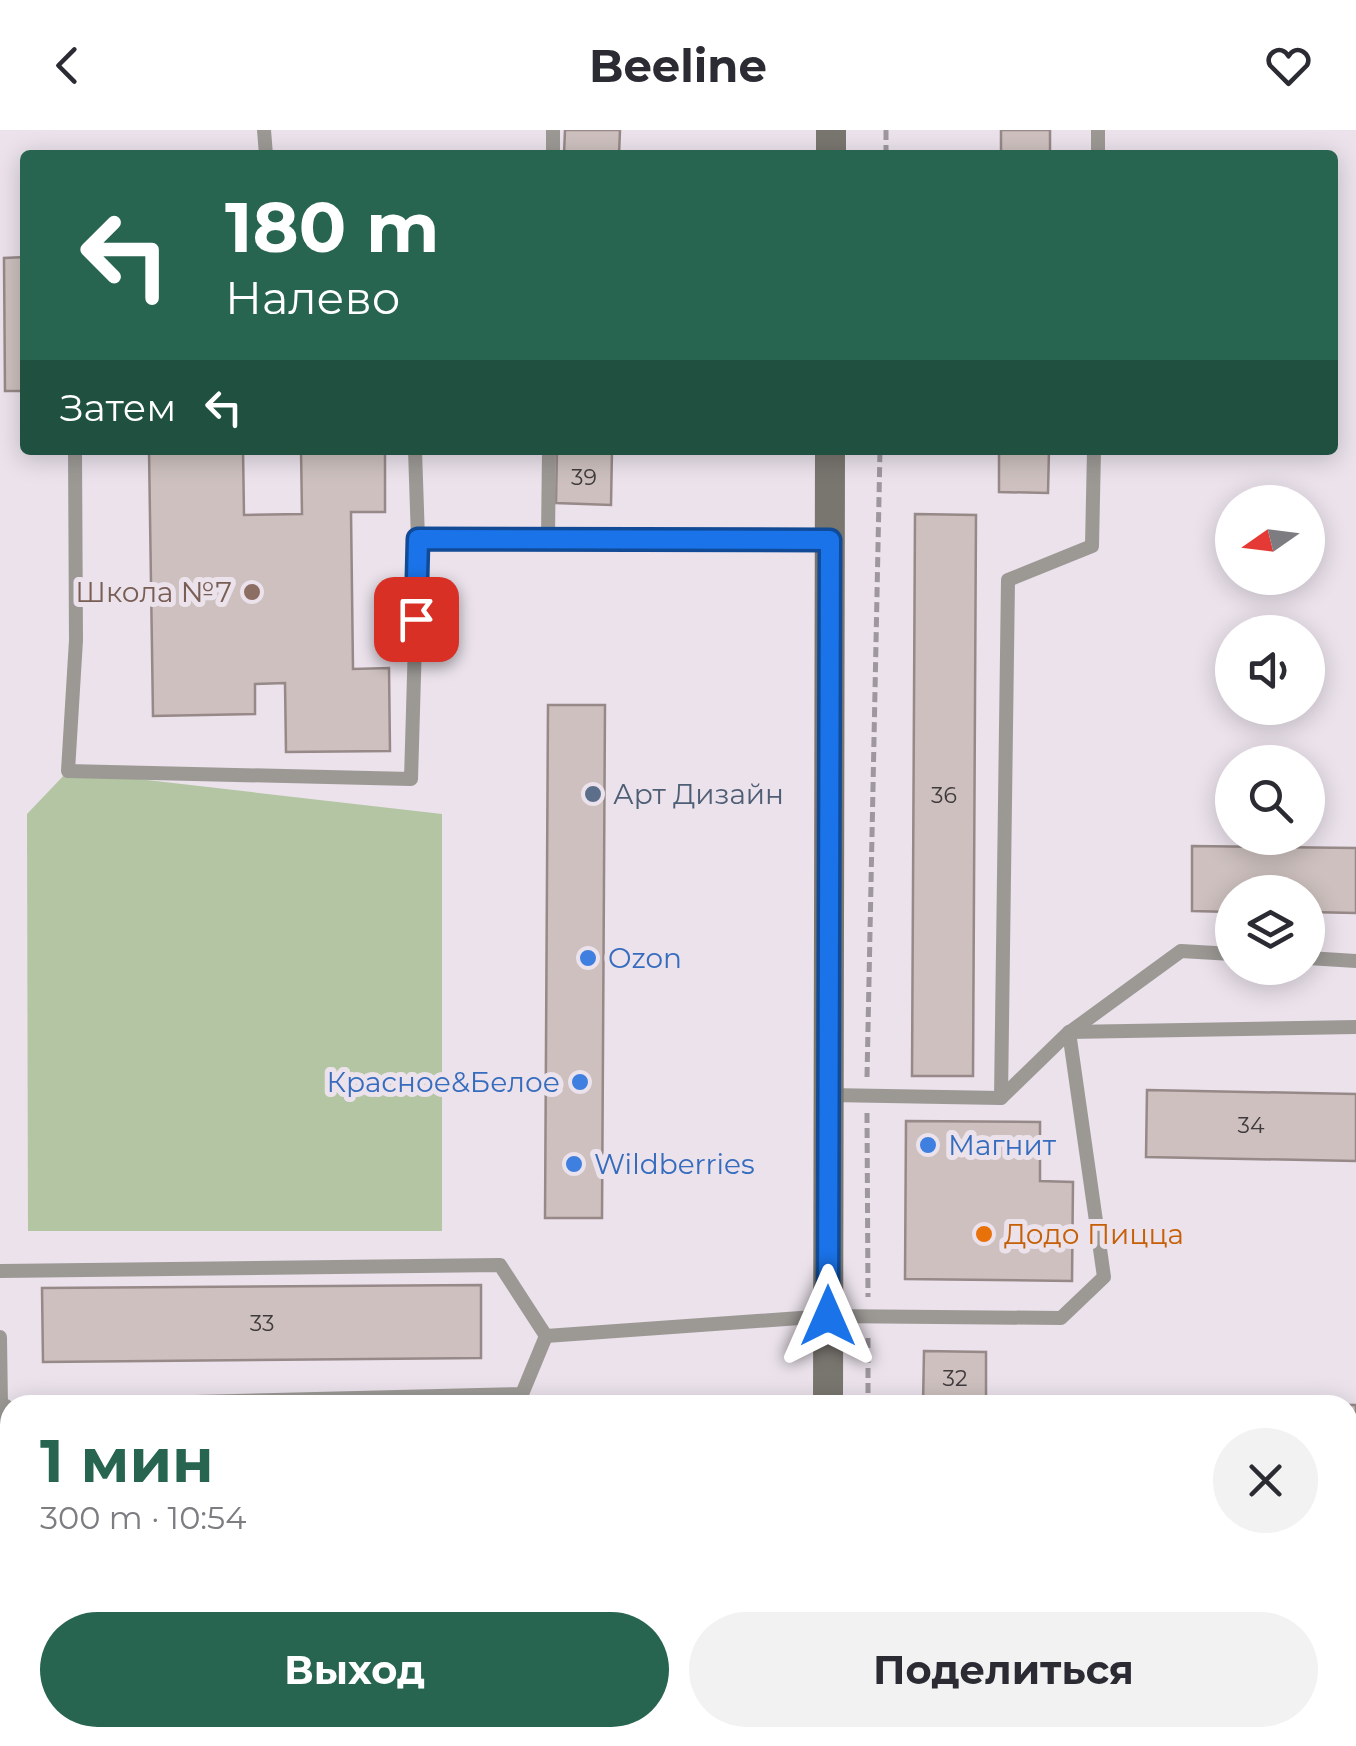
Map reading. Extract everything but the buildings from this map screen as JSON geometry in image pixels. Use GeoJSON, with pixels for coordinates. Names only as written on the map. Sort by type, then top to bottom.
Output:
{"type":"FeatureCollection","features":[{"type":"Feature","properties":{"kind":"street"},"geometry":{"type":"LineString","coordinates":[[828,1395],[830,455]]}},
{"type":"Feature","properties":{"kind":"lane"},"geometry":{"type":"LineString","coordinates":[[75,455],[76,640],[68,771],[411,779],[418,539],[415,455]]}},
{"type":"Feature","properties":{"kind":"lane"},"geometry":{"type":"LineString","coordinates":[[548,538],[549,455]]}},
{"type":"Feature","properties":{"kind":"lane"},"geometry":{"type":"LineString","coordinates":[[1001,1098],[1008,580],[1092,546],[1094,455]]}},
{"type":"Feature","properties":{"kind":"lane"},"geometry":{"type":"LineString","coordinates":[[418,539],[830,540]]}},
{"type":"Feature","properties":{"kind":"lane"},"geometry":{"type":"LineString","coordinates":[[828,1095],[1001,1098],[1070,1032],[1181,950],[1215,953]]}},
{"type":"Feature","properties":{"kind":"lane"},"geometry":{"type":"LineString","coordinates":[[1325,959],[1356,961]]}},
{"type":"Feature","properties":{"kind":"lane"},"geometry":{"type":"LineString","coordinates":[[1070,1032],[1356,1027]]}},
{"type":"Feature","properties":{"kind":"lane"},"geometry":{"type":"LineString","coordinates":[[546,1336],[828,1316],[1061,1318],[1104,1277],[1070,1032]]}},
{"type":"Feature","properties":{"kind":"lane"},"geometry":{"type":"LineString","coordinates":[[0,1271],[500,1265],[546,1336]]}},
{"type":"Feature","properties":{"kind":"lane"},"geometry":{"type":"LineString","coordinates":[[481,1395],[522,1394],[546,1336]]}},
{"type":"Feature","properties":{"kind":"lane"},"geometry":{"type":"LineString","coordinates":[[0,1337],[1,1395]]}},
{"type":"Feature","properties":{"kind":"path"},"geometry":{"type":"LineString","coordinates":[[868,1395],[867,1096],[880,455]]}},
{"type":"Feature","properties":{"kind":"green space"},"geometry":{"type":"Polygon","coordinates":[[[68,771],[442,814],[442,1231],[28,1231],[27,814],[68,771]]]}},
{"type":"Feature","properties":{"kind":"place","name":"Школа №7"},"geometry":{"type":"Point","coordinates":[252,592]}},
{"type":"Feature","properties":{"kind":"place","name":"Арт Дизайн"},"geometry":{"type":"Point","coordinates":[593,794]}},
{"type":"Feature","properties":{"kind":"place","name":"Ozon"},"geometry":{"type":"Point","coordinates":[588,958]}},
{"type":"Feature","properties":{"kind":"place","name":"Красное&Белое"},"geometry":{"type":"Point","coordinates":[580,1082]}},
{"type":"Feature","properties":{"kind":"place","name":"Магнит"},"geometry":{"type":"Point","coordinates":[928,1145]}},
{"type":"Feature","properties":{"kind":"place","name":"Wildberries"},"geometry":{"type":"Point","coordinates":[574,1164]}},
{"type":"Feature","properties":{"kind":"place","name":"Додо Пицца"},"geometry":{"type":"Point","coordinates":[984,1234]}},
{"type":"Feature","properties":{"kind":"route"},"geometry":{"type":"LineString","coordinates":[[416,619],[418,539],[830,540],[828,1316]]}}]}
